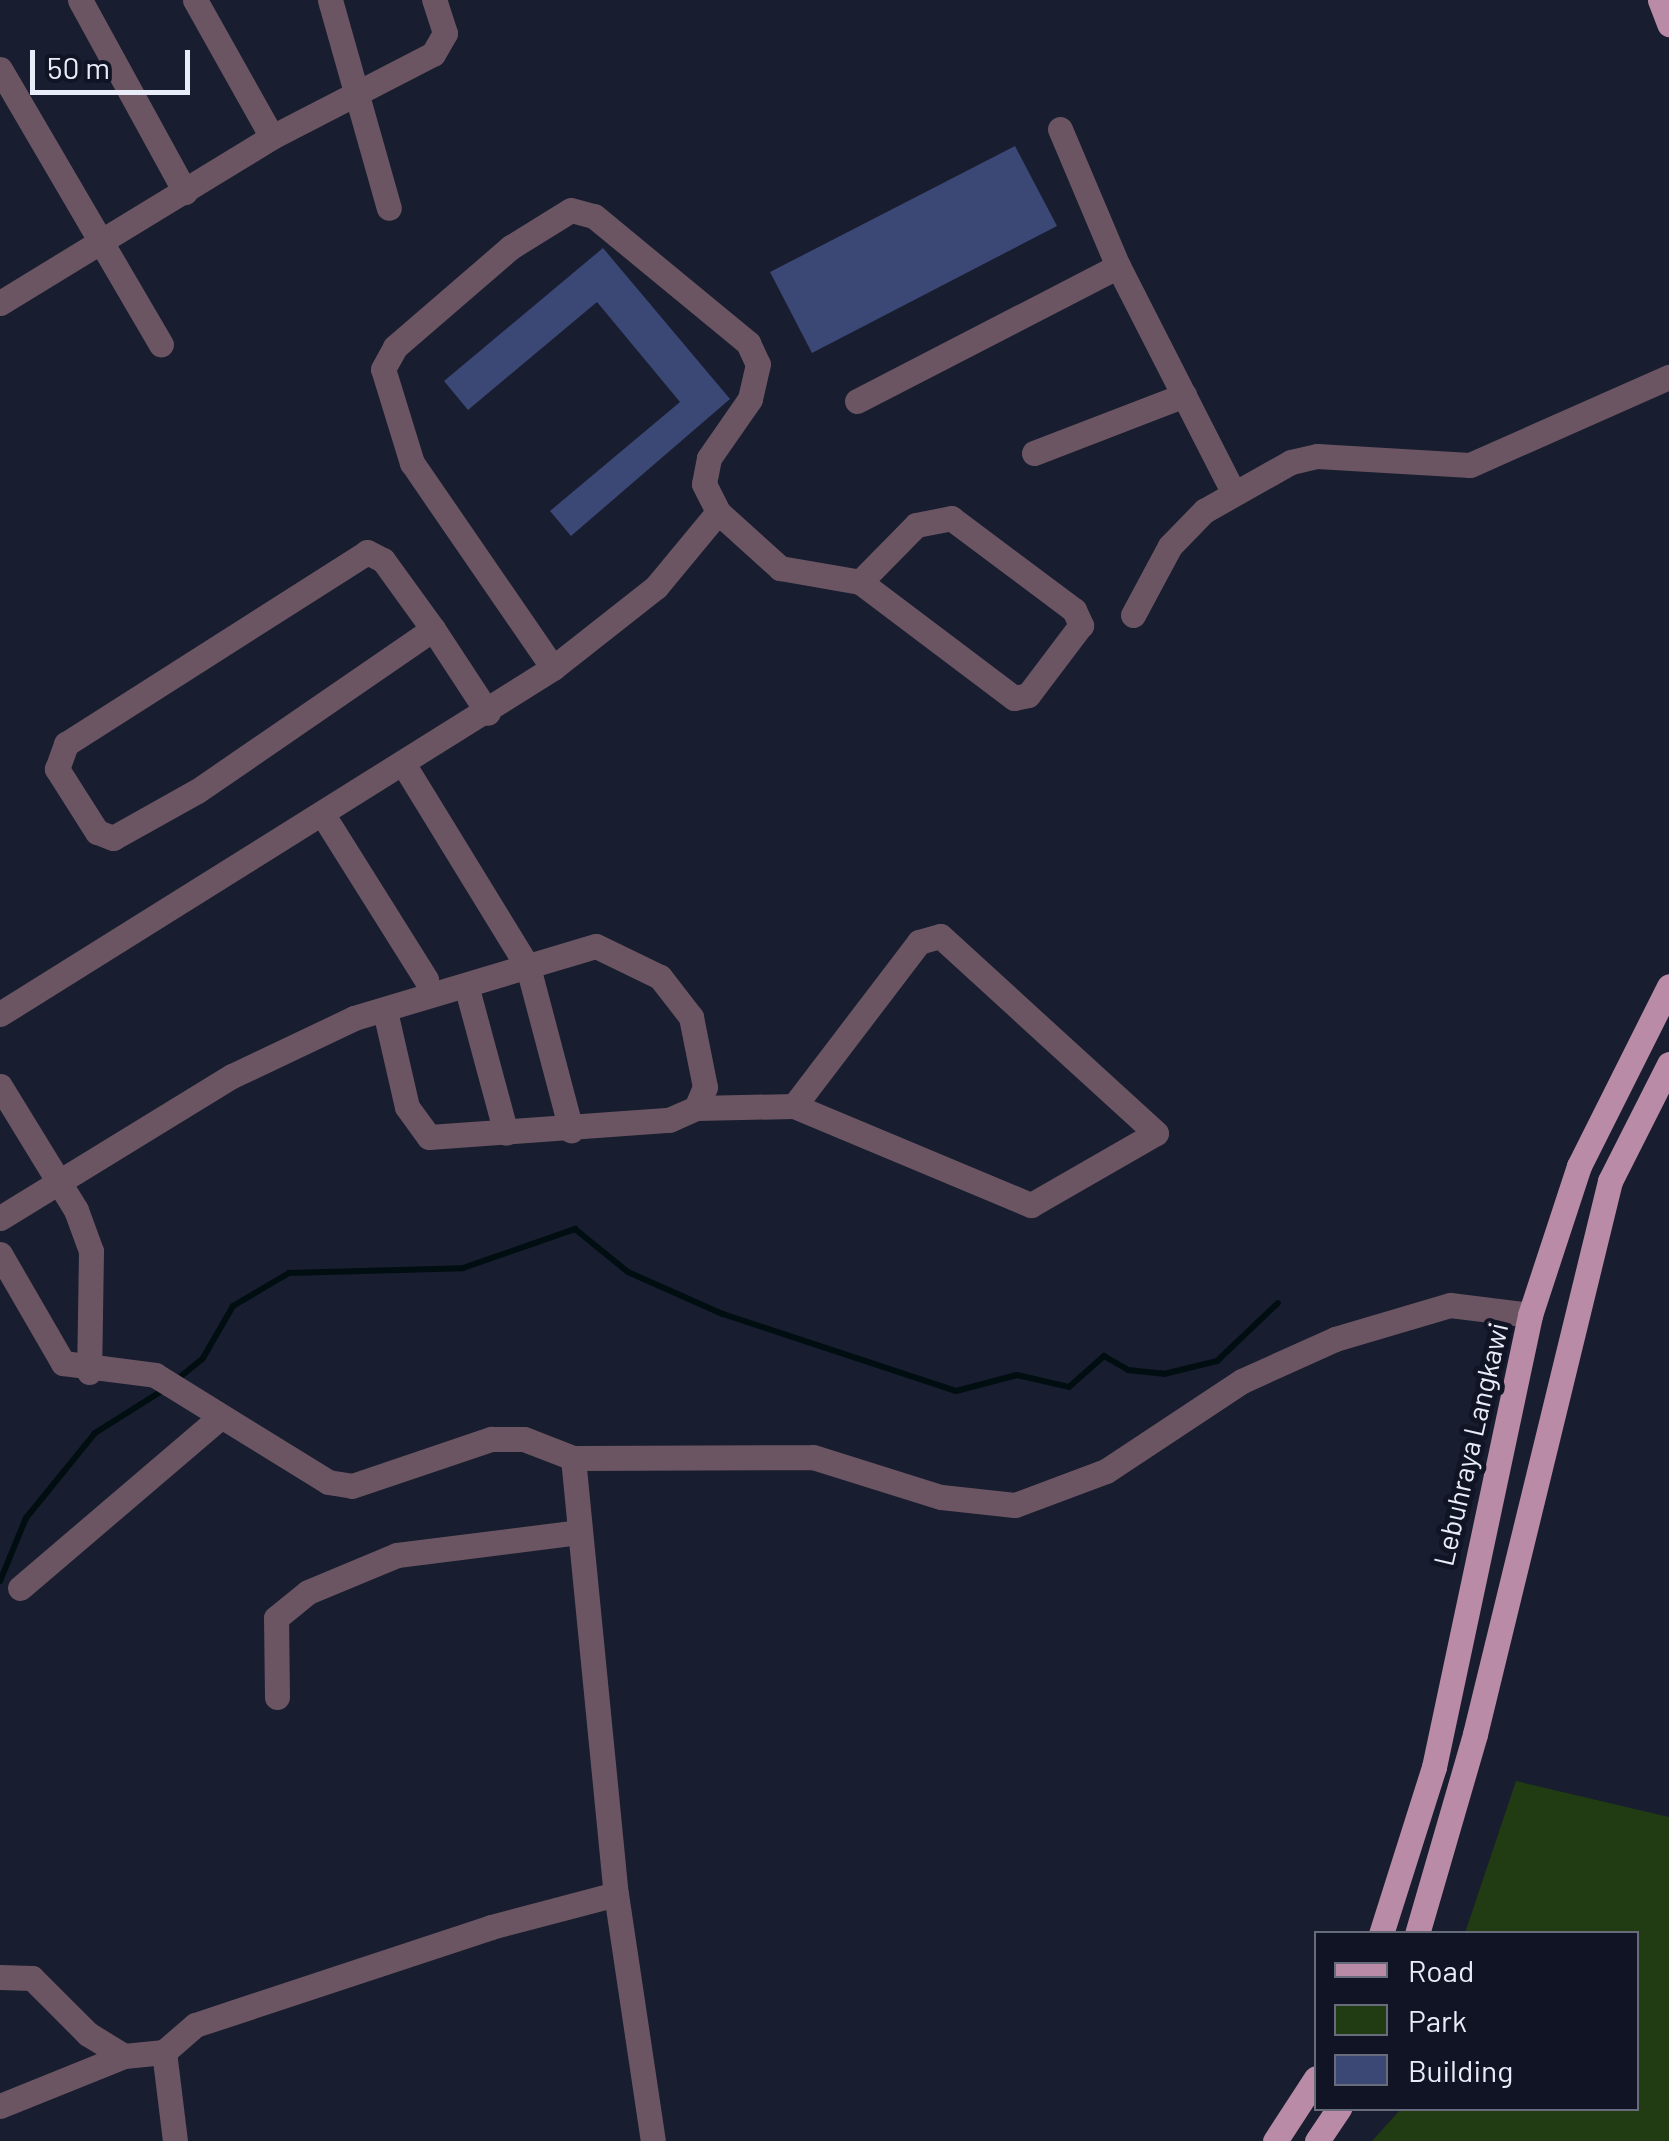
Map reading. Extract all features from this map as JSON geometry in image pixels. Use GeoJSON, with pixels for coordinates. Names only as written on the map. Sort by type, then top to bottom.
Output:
{"type":"FeatureCollection","features":[{"type":"Feature","properties":{"kind":"main road"},"geometry":{"type":"LineString","coordinates":[[1660,0],[1669,24]]}},
{"type":"Feature","properties":{"kind":"main road","name":"Lebuhraya Langkawi"},"geometry":{"type":"LineString","coordinates":[[1382,1931],[1434,1767],[1530,1315],[1579,1166],[1669,986]]}},
{"type":"Feature","properties":{"kind":"main road"},"geometry":{"type":"LineString","coordinates":[[1418,1931],[1475,1734],[1600,1215],[1669,1064]]}},
{"type":"Feature","properties":{"kind":"main road"},"geometry":{"type":"LineString","coordinates":[[1276,2141],[1314,2081]]}},
{"type":"Feature","properties":{"kind":"main road"},"geometry":{"type":"LineString","coordinates":[[1317,2141],[1337,2111]]}},
{"type":"Feature","properties":{"kind":"street"},"geometry":{"type":"LineString","coordinates":[[80,0],[186,192]]}},
{"type":"Feature","properties":{"kind":"street"},"geometry":{"type":"LineString","coordinates":[[195,0],[272,137]]}},
{"type":"Feature","properties":{"kind":"street"},"geometry":{"type":"LineString","coordinates":[[330,0],[389,208]]}},
{"type":"Feature","properties":{"kind":"street"},"geometry":{"type":"LineString","coordinates":[[0,302],[272,137],[441,45],[446,33],[434,0]]}},
{"type":"Feature","properties":{"kind":"street"},"geometry":{"type":"LineString","coordinates":[[0,68],[161,344]]}},
{"type":"Feature","properties":{"kind":"street"},"geometry":{"type":"LineString","coordinates":[[1060,129],[1118,266],[1232,490]]}},
{"type":"Feature","properties":{"kind":"street"},"geometry":{"type":"LineString","coordinates":[[553,668],[412,463],[383,368],[395,347],[549,218],[571,210],[594,216],[748,343],[758,364],[750,398],[709,458],[704,484],[718,512],[780,568],[860,582],[1014,698],[1028,695],[1081,625],[1074,610],[951,518],[916,525],[860,582]]}},
{"type":"Feature","properties":{"kind":"street"},"geometry":{"type":"LineString","coordinates":[[858,401],[1118,266]]}},
{"type":"Feature","properties":{"kind":"street"},"geometry":{"type":"LineString","coordinates":[[1133,615],[1170,546],[1232,490],[1318,456],[1470,465],[1669,378]]}},
{"type":"Feature","properties":{"kind":"street"},"geometry":{"type":"LineString","coordinates":[[1034,452],[1184,395]]}},
{"type":"Feature","properties":{"kind":"street"},"geometry":{"type":"LineString","coordinates":[[0,1014],[404,765],[553,668],[656,587],[718,512]]}},
{"type":"Feature","properties":{"kind":"street"},"geometry":{"type":"LineString","coordinates":[[433,629],[197,790],[113,838],[97,832],[58,769],[66,744],[351,556],[383,560],[433,629],[488,712]]}},
{"type":"Feature","properties":{"kind":"street"},"geometry":{"type":"LineString","coordinates":[[404,765],[528,967],[570,1130]]}},
{"type":"Feature","properties":{"kind":"street"},"geometry":{"type":"LineString","coordinates":[[323,815],[426,979]]}},
{"type":"Feature","properties":{"kind":"street"},"geometry":{"type":"LineString","coordinates":[[385,1011],[418,1130],[441,1138],[669,1120],[696,1108],[794,1106],[1031,1204],[1156,1133],[940,936],[920,942],[794,1106]]}},
{"type":"Feature","properties":{"kind":"street"},"geometry":{"type":"LineString","coordinates":[[0,1218],[232,1076],[385,1011],[596,946],[660,977],[691,1017],[706,1087],[696,1108]]}},
{"type":"Feature","properties":{"kind":"street"},"geometry":{"type":"LineString","coordinates":[[466,985],[506,1134]]}},
{"type":"Feature","properties":{"kind":"street"},"geometry":{"type":"LineString","coordinates":[[0,1086],[59,1182],[91,1251],[90,1372]]}},
{"type":"Feature","properties":{"kind":"street"},"geometry":{"type":"LineString","coordinates":[[0,1254],[10,1298],[53,1353],[90,1372],[155,1375],[328,1482],[352,1486],[490,1439],[524,1438],[574,1458],[813,1457],[942,1496],[1015,1505],[1106,1471],[1242,1381],[1335,1339],[1450,1305],[1530,1315]]}},
{"type":"Feature","properties":{"kind":"street"},"geometry":{"type":"LineString","coordinates":[[20,1588],[220,1417]]}},
{"type":"Feature","properties":{"kind":"street"},"geometry":{"type":"LineString","coordinates":[[574,1458],[578,1532],[616,1894],[652,2141]]}},
{"type":"Feature","properties":{"kind":"street"},"geometry":{"type":"LineString","coordinates":[[278,1697],[276,1618],[308,1592],[397,1554],[578,1532]]}},
{"type":"Feature","properties":{"kind":"street"},"geometry":{"type":"LineString","coordinates":[[0,2106],[124,2056],[164,2052],[195,2025],[293,1990],[616,1894]]}},
{"type":"Feature","properties":{"kind":"street"},"geometry":{"type":"LineString","coordinates":[[0,1977],[32,1978],[88,2034],[124,2056]]}},
{"type":"Feature","properties":{"kind":"street"},"geometry":{"type":"LineString","coordinates":[[164,2052],[175,2141]]}},
{"type":"Feature","properties":{"kind":"green space"},"geometry":{"type":"Polygon","coordinates":[[[1516,1781],[1669,1817],[1669,2141],[1372,2141],[1399,2111],[1639,2111],[1639,1931],[1466,1931],[1516,1781]]]}},
{"type":"Feature","properties":{"kind":"building"},"geometry":{"type":"Polygon","coordinates":[[[1015,146],[1057,226],[812,353],[770,272],[1015,146]]]}},
{"type":"Feature","properties":{"kind":"building"},"geometry":{"type":"Polygon","coordinates":[[[603,248],[730,399],[571,536],[550,511],[680,402],[597,302],[468,410],[444,381],[603,248]]]}},
{"type":"Feature","properties":{"kind":"waterway"},"geometry":{"type":"LineString","coordinates":[[175,1381],[203,1358],[233,1306],[289,1273],[463,1268],[575,1229],[628,1272],[723,1314],[956,1391],[1017,1375],[1069,1387],[1104,1356],[1128,1370],[1164,1374],[1217,1361],[1278,1303]]}},
{"type":"Feature","properties":{"kind":"waterway"},"geometry":{"type":"LineString","coordinates":[[0,1581],[26,1518],[95,1433],[165,1389]]}}]}
